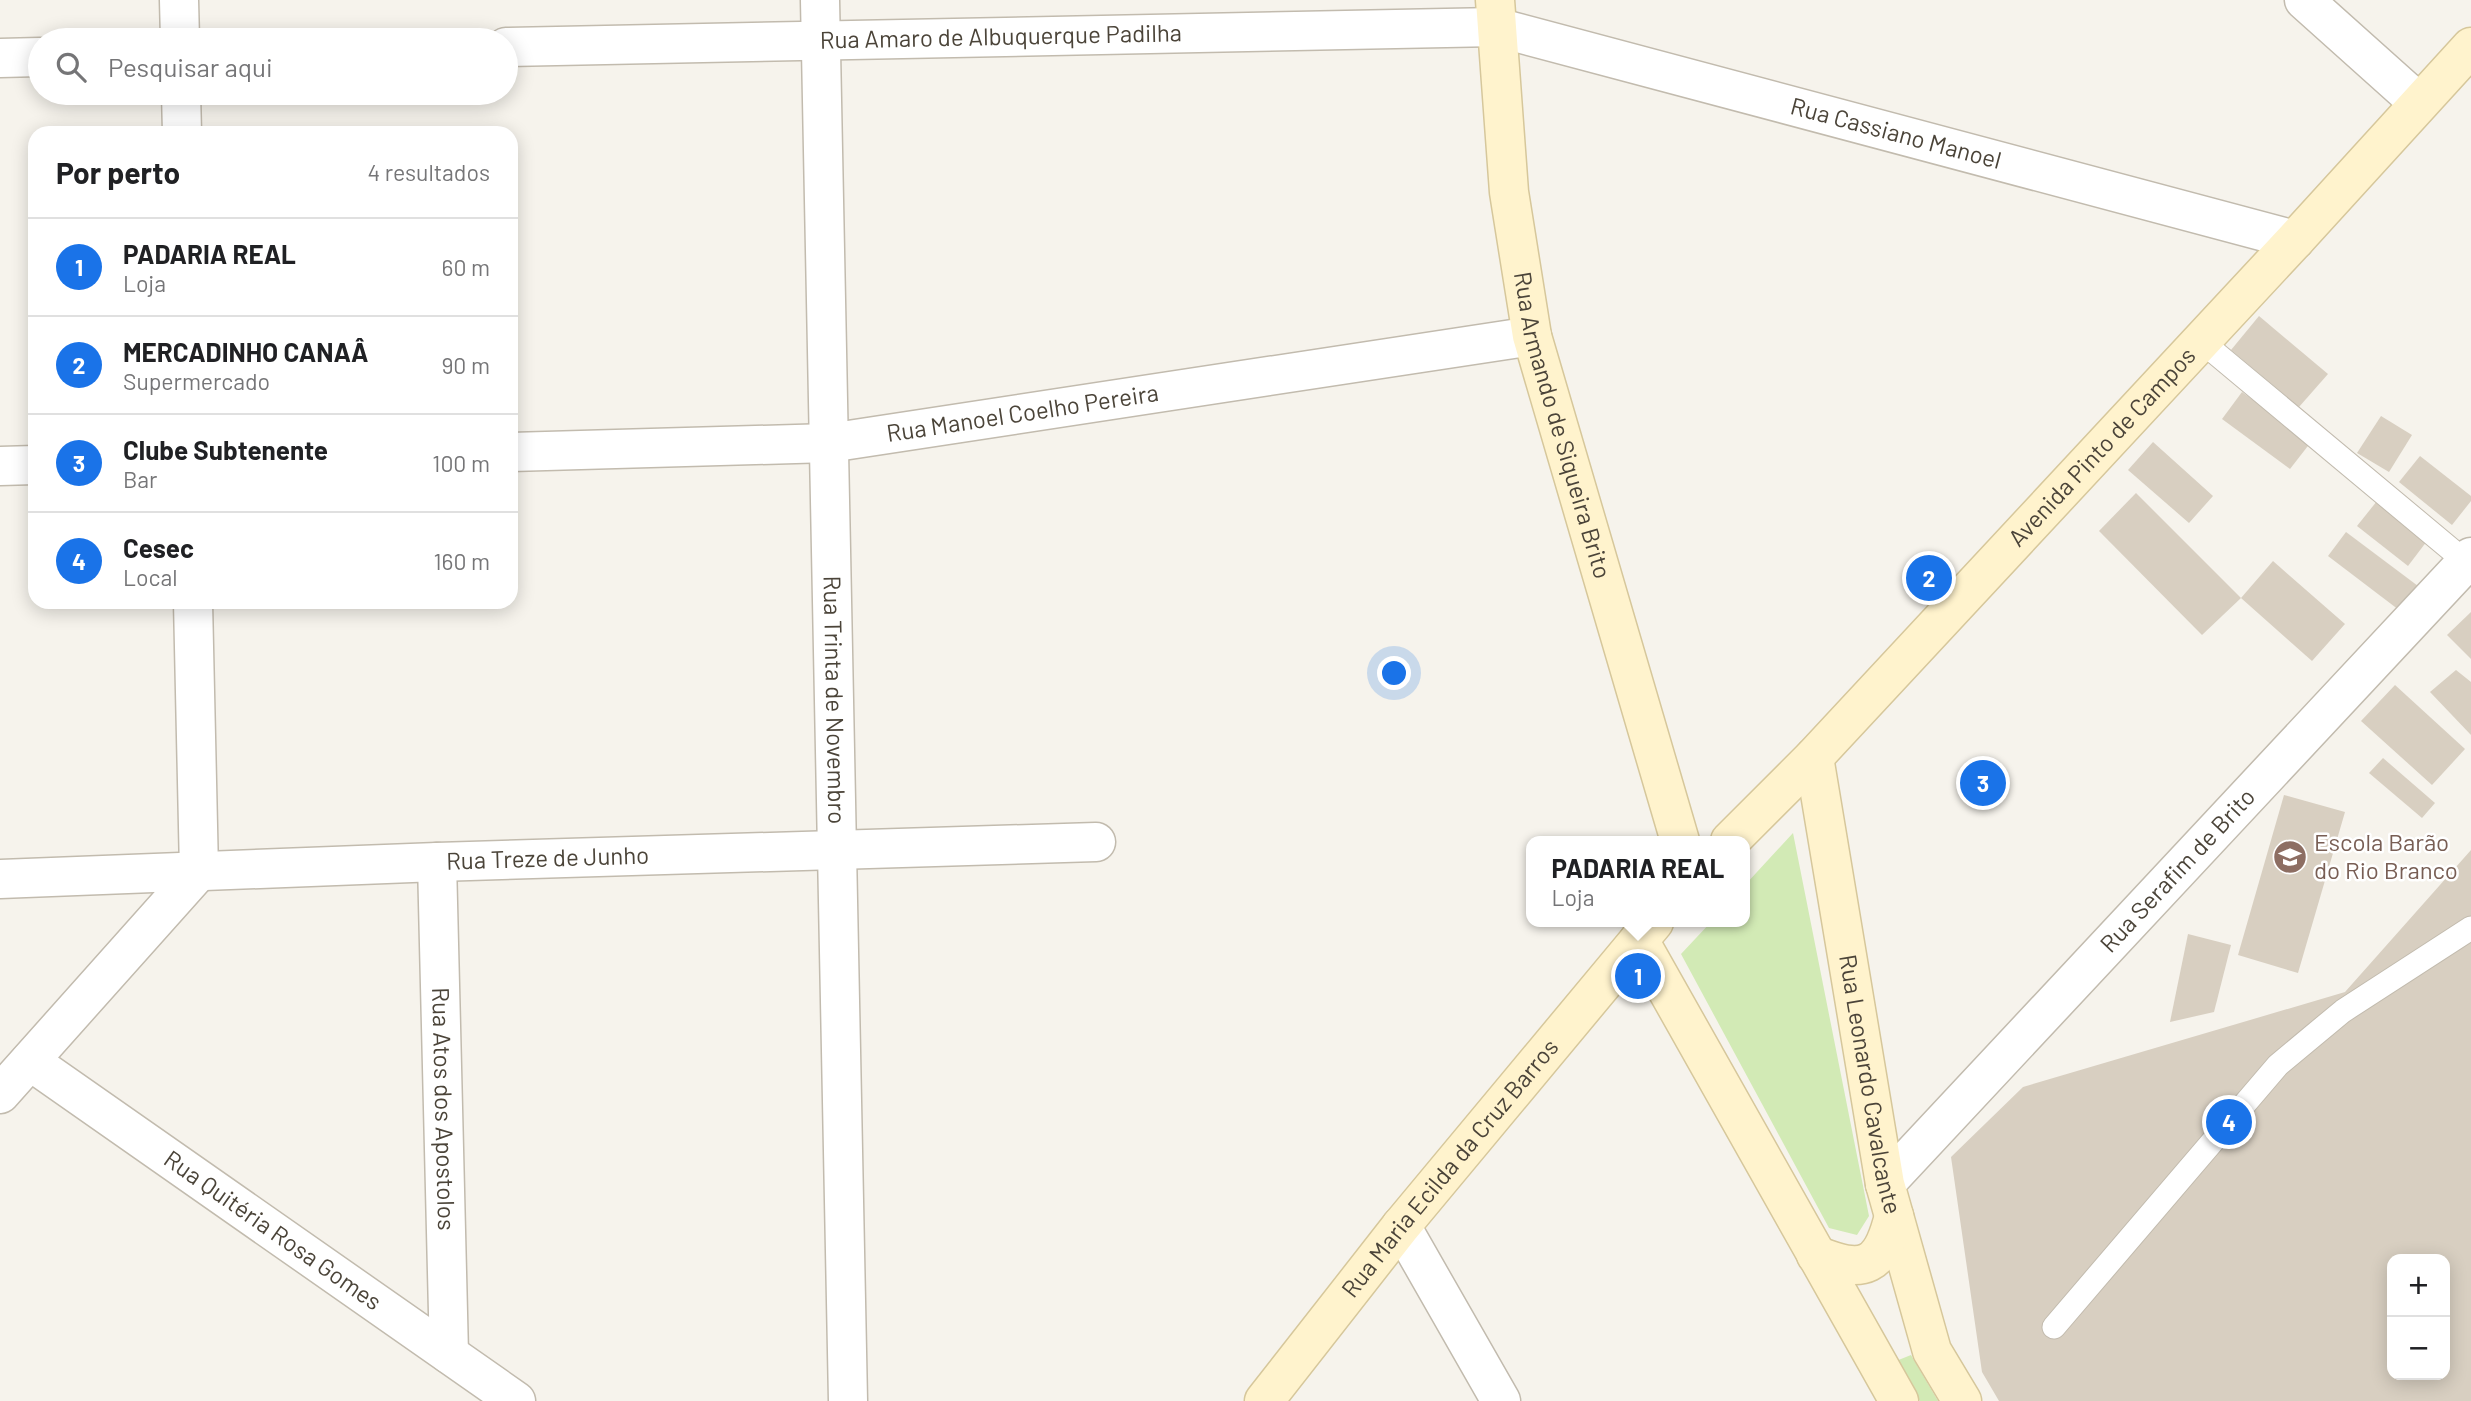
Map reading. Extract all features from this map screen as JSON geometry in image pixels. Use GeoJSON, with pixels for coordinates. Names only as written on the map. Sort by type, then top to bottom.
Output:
{"type":"FeatureCollection","features":[{"type":"Feature","properties":{"kind":"street"},"geometry":{"type":"LineString","coordinates":[[179,0],[180,28]]}},
{"type":"Feature","properties":{"kind":"street","name":"Rua Trinta de Novembro"},"geometry":{"type":"LineString","coordinates":[[820,0],[848,1401]]}},
{"type":"Feature","properties":{"kind":"street"},"geometry":{"type":"LineString","coordinates":[[2304,0],[2420,103]]}},
{"type":"Feature","properties":{"kind":"street","name":"Rua Amaro de Albuquerque Padilha"},"geometry":{"type":"LineString","coordinates":[[518,47],[821,40],[1495,13]]}},
{"type":"Feature","properties":{"kind":"street","name":"Rua Cassiano Manoel"},"geometry":{"type":"LineString","coordinates":[[1495,13],[2295,240]]}},
{"type":"Feature","properties":{"kind":"street","name":"Rua Armando de Siqueira Brito"},"geometry":{"type":"LineString","coordinates":[[1495,13],[1509,192],[1532,336],[1679,836]]}},
{"type":"Feature","properties":{"kind":"street","name":"Avenida Pinto de Campos"},"geometry":{"type":"LineString","coordinates":[[1735,836],[1814,757],[2471,47]]}},
{"type":"Feature","properties":{"kind":"street"},"geometry":{"type":"LineString","coordinates":[[0,58],[28,57]]}},
{"type":"Feature","properties":{"kind":"street"},"geometry":{"type":"LineString","coordinates":[[181,105],[182,126]]}},
{"type":"Feature","properties":{"kind":"street","name":"Rua Manoel Coelho Pereira"},"geometry":{"type":"LineString","coordinates":[[518,452],[829,443],[1532,336]]}},
{"type":"Feature","properties":{"kind":"street"},"geometry":{"type":"LineString","coordinates":[[0,466],[28,465]]}},
{"type":"Feature","properties":{"kind":"street","name":"Rua Serafim de Brito"},"geometry":{"type":"LineString","coordinates":[[1889,1200],[2469,559]]}},
{"type":"Feature","properties":{"kind":"street"},"geometry":{"type":"LineString","coordinates":[[0,1094],[199,871],[193,609]]}},
{"type":"Feature","properties":{"kind":"street","name":"Rua Leonardo Cavalcante"},"geometry":{"type":"LineString","coordinates":[[1814,757],[1889,1200],[1933,1351],[1962,1401]]}},
{"type":"Feature","properties":{"kind":"street","name":"Rua Treze de Junho"},"geometry":{"type":"LineString","coordinates":[[0,879],[437,862],[1096,842]]}},
{"type":"Feature","properties":{"kind":"street","name":"Rua Atos dos Apostolos"},"geometry":{"type":"LineString","coordinates":[[437,862],[449,1354]]}},
{"type":"Feature","properties":{"kind":"street"},"geometry":{"type":"LineString","coordinates":[[1647,931],[1816,1255],[1892,1389]]}},
{"type":"Feature","properties":{"kind":"street","name":"Rua Maria Ecilda da Cruz Barros"},"geometry":{"type":"LineString","coordinates":[[1264,1401],[1401,1226],[1647,931]]}},
{"type":"Feature","properties":{"kind":"street","name":"Rua Quitéria Rosa Gomes"},"geometry":{"type":"LineString","coordinates":[[30,1060],[516,1401]]}},
{"type":"Feature","properties":{"kind":"street"},"geometry":{"type":"LineString","coordinates":[[1816,1255],[1837,1264],[1853,1266],[1868,1263],[1881,1252],[1887,1242],[1889,1200]]}},
{"type":"Feature","properties":{"kind":"street"},"geometry":{"type":"LineString","coordinates":[[1401,1226],[1501,1401]]}},
{"type":"Feature","properties":{"kind":"street"},"geometry":{"type":"LineString","coordinates":[[1892,1389],[1887,1358],[1895,1346],[1909,1341],[1933,1351]]}},
{"type":"Feature","properties":{"kind":"lane"},"geometry":{"type":"LineString","coordinates":[[2201,341],[2469,559]]}},
{"type":"Feature","properties":{"kind":"lane"},"geometry":{"type":"LineString","coordinates":[[2054,1327],[2278,1065],[2343,1011],[2471,928]]}},
{"type":"Feature","properties":{"kind":"green space"},"geometry":{"type":"Polygon","coordinates":[[[1793,833],[1869,1216],[1857,1235],[1829,1228],[1681,954],[1706,927],[1750,927],[1750,880],[1793,833]]]}},
{"type":"Feature","properties":{"kind":"green space"},"geometry":{"type":"Polygon","coordinates":[[[1911,1355],[1938,1401],[1920,1401],[1896,1361],[1911,1355]]]}},
{"type":"Feature","properties":{"kind":"building"},"geometry":{"type":"Polygon","coordinates":[[[2259,316],[2328,374],[2299,407],[2231,350],[2259,316]]]}},
{"type":"Feature","properties":{"kind":"building"},"geometry":{"type":"Polygon","coordinates":[[[2242,392],[2311,442],[2290,469],[2222,419],[2242,392]]]}},
{"type":"Feature","properties":{"kind":"building"},"geometry":{"type":"Polygon","coordinates":[[[2381,416],[2412,435],[2389,472],[2357,453],[2381,416]]]}},
{"type":"Feature","properties":{"kind":"building"},"geometry":{"type":"Polygon","coordinates":[[[2153,442],[2213,496],[2189,523],[2128,470],[2153,442]]]}},
{"type":"Feature","properties":{"kind":"building"},"geometry":{"type":"Polygon","coordinates":[[[2420,456],[2471,496],[2471,501],[2452,525],[2399,482],[2420,456]]]}},
{"type":"Feature","properties":{"kind":"building"},"geometry":{"type":"Polygon","coordinates":[[[2136,493],[2241,598],[2202,635],[2099,531],[2136,493]]]}},
{"type":"Feature","properties":{"kind":"building"},"geometry":{"type":"Polygon","coordinates":[[[2377,501],[2427,541],[2408,566],[2357,526],[2377,501]]]}},
{"type":"Feature","properties":{"kind":"building"},"geometry":{"type":"Polygon","coordinates":[[[2346,532],[2418,586],[2399,610],[2328,556],[2346,532]]]}},
{"type":"Feature","properties":{"kind":"building"},"geometry":{"type":"Polygon","coordinates":[[[2273,561],[2345,624],[2312,661],[2241,598],[2273,561]]]}},
{"type":"Feature","properties":{"kind":"building"},"geometry":{"type":"Polygon","coordinates":[[[2471,612],[2471,659],[2447,635],[2471,612]]]}},
{"type":"Feature","properties":{"kind":"building"},"geometry":{"type":"Polygon","coordinates":[[[2456,670],[2471,682],[2471,735],[2430,692],[2456,670]]]}},
{"type":"Feature","properties":{"kind":"building"},"geometry":{"type":"Polygon","coordinates":[[[2395,685],[2465,749],[2432,785],[2361,721],[2395,685]]]}},
{"type":"Feature","properties":{"kind":"building"},"geometry":{"type":"Polygon","coordinates":[[[2383,758],[2435,803],[2422,818],[2369,773],[2383,758]]]}},
{"type":"Feature","properties":{"kind":"building"},"geometry":{"type":"Polygon","coordinates":[[[2284,795],[2345,812],[2298,973],[2238,955],[2284,795]]]}},
{"type":"Feature","properties":{"kind":"building"},"geometry":{"type":"Polygon","coordinates":[[[2471,850],[2471,1401],[1999,1401],[1982,1372],[1951,1157],[2023,1087],[2345,992],[2471,850]]]}},
{"type":"Feature","properties":{"kind":"building"},"geometry":{"type":"Polygon","coordinates":[[[2188,934],[2231,945],[2214,1012],[2170,1022],[2188,934]]]}},
{"type":"Feature","properties":{"kind":"place","name":"MERCADINHO CANAÂ"},"geometry":{"type":"Point","coordinates":[1929,578]}},
{"type":"Feature","properties":{"kind":"place","name":"Clube Subtenente"},"geometry":{"type":"Point","coordinates":[1983,783]}},
{"type":"Feature","properties":{"kind":"place","name":"Escola Barão do Rio Branco"},"geometry":{"type":"Point","coordinates":[2290,857]}},
{"type":"Feature","properties":{"kind":"place","name":"PADARIA REAL"},"geometry":{"type":"Point","coordinates":[1638,976]}},
{"type":"Feature","properties":{"kind":"place","name":"Cesec"},"geometry":{"type":"Point","coordinates":[2229,1122]}}]}
